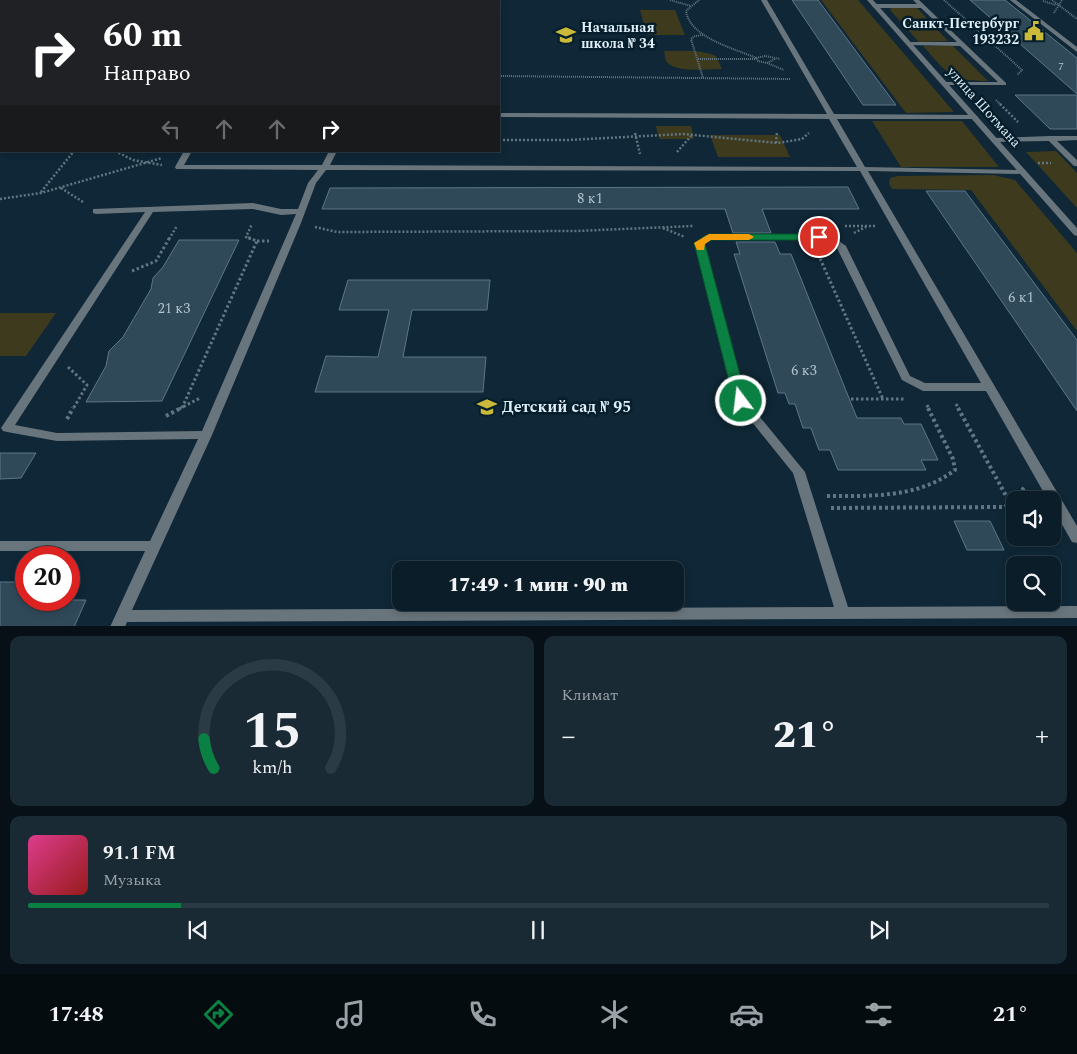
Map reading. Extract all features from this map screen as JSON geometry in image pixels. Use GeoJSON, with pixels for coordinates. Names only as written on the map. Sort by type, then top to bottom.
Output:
{"type":"FeatureCollection","features":[{"type":"Feature","properties":{"kind":"street"},"geometry":{"type":"LineString","coordinates":[[764,0],[1077,538]]}},
{"type":"Feature","properties":{"kind":"street","name":"улица Шотмана"},"geometry":{"type":"LineString","coordinates":[[870,0],[1077,233]]}},
{"type":"Feature","properties":{"kind":"street"},"geometry":{"type":"LineString","coordinates":[[916,0],[1004,84]]}},
{"type":"Feature","properties":{"kind":"street"},"geometry":{"type":"LineString","coordinates":[[1013,0],[1077,50]]}},
{"type":"Feature","properties":{"kind":"street"},"geometry":{"type":"LineString","coordinates":[[875,6],[922,6]]}},
{"type":"Feature","properties":{"kind":"street"},"geometry":{"type":"LineString","coordinates":[[909,44],[962,44]]}},
{"type":"Feature","properties":{"kind":"street"},"geometry":{"type":"LineString","coordinates":[[945,84],[1004,84]]}},
{"type":"Feature","properties":{"kind":"street"},"geometry":{"type":"LineString","coordinates":[[500,115],[974,117]]}},
{"type":"Feature","properties":{"kind":"street"},"geometry":{"type":"LineString","coordinates":[[1050,138],[1077,164]]}},
{"type":"Feature","properties":{"kind":"street"},"geometry":{"type":"LineString","coordinates":[[995,140],[1077,138]]}},
{"type":"Feature","properties":{"kind":"street"},"geometry":{"type":"LineString","coordinates":[[187,152],[179,167],[323,169],[864,169],[1023,172]]}},
{"type":"Feature","properties":{"kind":"street"},"geometry":{"type":"LineString","coordinates":[[333,152],[329,162],[312,183],[297,223],[206,435],[119,621],[1077,612]]}},
{"type":"Feature","properties":{"kind":"street"},"geometry":{"type":"LineString","coordinates":[[96,211],[260,208],[281,212],[302,211]]}},
{"type":"Feature","properties":{"kind":"street"},"geometry":{"type":"LineString","coordinates":[[151,209],[7,428],[57,437],[206,435]]}},
{"type":"Feature","properties":{"kind":"street"},"geometry":{"type":"LineString","coordinates":[[843,613],[799,472],[741,401],[699,243],[709,237],[811,237],[832,240],[841,246],[906,378],[917,386],[990,387]]}},
{"type":"Feature","properties":{"kind":"street"},"geometry":{"type":"LineString","coordinates":[[0,546],[153,546]]}},
{"type":"Feature","properties":{"kind":"path"},"geometry":{"type":"LineString","coordinates":[[670,0],[692,6]]}},
{"type":"Feature","properties":{"kind":"path"},"geometry":{"type":"LineString","coordinates":[[699,0],[686,11],[690,24],[703,35],[772,65]]}},
{"type":"Feature","properties":{"kind":"path"},"geometry":{"type":"LineString","coordinates":[[944,0],[1022,70],[1004,84]]}},
{"type":"Feature","properties":{"kind":"path"},"geometry":{"type":"LineString","coordinates":[[1038,0],[1059,5]]}},
{"type":"Feature","properties":{"kind":"path"},"geometry":{"type":"LineString","coordinates":[[1052,0],[1077,19]]}},
{"type":"Feature","properties":{"kind":"path"},"geometry":{"type":"LineString","coordinates":[[703,35],[695,36],[691,40],[704,78]]}},
{"type":"Feature","properties":{"kind":"path"},"geometry":{"type":"LineString","coordinates":[[698,59],[756,58],[765,56],[775,59],[767,62]]}},
{"type":"Feature","properties":{"kind":"path"},"geometry":{"type":"LineString","coordinates":[[500,76],[793,79]]}},
{"type":"Feature","properties":{"kind":"path"},"geometry":{"type":"LineString","coordinates":[[981,84],[1034,139]]}},
{"type":"Feature","properties":{"kind":"path"},"geometry":{"type":"LineString","coordinates":[[631,116],[643,169]]}},
{"type":"Feature","properties":{"kind":"path"},"geometry":{"type":"LineString","coordinates":[[500,140],[589,139],[635,135],[710,136],[784,144],[798,141],[807,136],[812,129]]}},
{"type":"Feature","properties":{"kind":"path"},"geometry":{"type":"LineString","coordinates":[[41,193],[73,152]]}},
{"type":"Feature","properties":{"kind":"path"},"geometry":{"type":"LineString","coordinates":[[117,152],[133,160],[179,167]]}},
{"type":"Feature","properties":{"kind":"path"},"geometry":{"type":"LineString","coordinates":[[0,199],[41,193],[151,163],[166,157]]}},
{"type":"Feature","properties":{"kind":"path"},"geometry":{"type":"LineString","coordinates":[[60,188],[96,211]]}},
{"type":"Feature","properties":{"kind":"path"},"geometry":{"type":"LineString","coordinates":[[102,284],[156,261],[187,208]]}},
{"type":"Feature","properties":{"kind":"path"},"geometry":{"type":"LineString","coordinates":[[182,408],[257,241],[246,237],[260,208]]}},
{"type":"Feature","properties":{"kind":"path"},"geometry":{"type":"LineString","coordinates":[[297,223],[338,232],[576,231],[695,226]]}},
{"type":"Feature","properties":{"kind":"path"},"geometry":{"type":"LineString","coordinates":[[838,226],[896,226]]}},
{"type":"Feature","properties":{"kind":"path"},"geometry":{"type":"LineString","coordinates":[[660,227],[699,243]]}},
{"type":"Feature","properties":{"kind":"path"},"geometry":{"type":"LineString","coordinates":[[811,237],[883,400]]}},
{"type":"Feature","properties":{"kind":"path"},"geometry":{"type":"LineString","coordinates":[[55,355],[87,385],[57,437]]}},
{"type":"Feature","properties":{"kind":"path"},"geometry":{"type":"LineString","coordinates":[[128,436],[227,384]]}},
{"type":"Feature","properties":{"kind":"path"},"geometry":{"type":"LineString","coordinates":[[806,496],[857,496],[920,490],[945,480],[955,470],[953,459],[917,386]]}},
{"type":"Feature","properties":{"kind":"path"},"geometry":{"type":"LineString","coordinates":[[947,387],[1006,496]]}},
{"type":"Feature","properties":{"kind":"path"},"geometry":{"type":"LineString","coordinates":[[851,400],[924,399]]}},
{"type":"Feature","properties":{"kind":"path"},"geometry":{"type":"LineString","coordinates":[[1021,491],[1039,472]]}},
{"type":"Feature","properties":{"kind":"path"},"geometry":{"type":"LineString","coordinates":[[810,508],[1006,506]]}},
{"type":"Feature","properties":{"kind":"shaded area"},"geometry":{"type":"Polygon","coordinates":[[[821,0],[858,0],[954,112],[906,113],[821,0]]]}},
{"type":"Feature","properties":{"kind":"shaded area"},"geometry":{"type":"Polygon","coordinates":[[[891,8],[917,8],[948,41],[919,42],[890,10],[891,8]]]}},
{"type":"Feature","properties":{"kind":"shaded area"},"geometry":{"type":"Polygon","coordinates":[[[640,10],[675,10],[685,35],[647,35],[640,10]]]}},
{"type":"Feature","properties":{"kind":"shaded area"},"geometry":{"type":"Polygon","coordinates":[[[923,46],[953,46],[988,81],[975,81],[950,74],[923,46]]]}},
{"type":"Feature","properties":{"kind":"shaded area"},"geometry":{"type":"Polygon","coordinates":[[[664,51],[704,52],[716,56],[722,69],[693,70],[677,68],[667,62],[664,51]]]}},
{"type":"Feature","properties":{"kind":"shaded area"},"geometry":{"type":"Polygon","coordinates":[[[872,121],[962,121],[999,167],[901,167],[872,121]]]}},
{"type":"Feature","properties":{"kind":"shaded area"},"geometry":{"type":"Polygon","coordinates":[[[656,126],[691,126],[694,139],[659,139],[656,126]]]}},
{"type":"Feature","properties":{"kind":"shaded area"},"geometry":{"type":"Polygon","coordinates":[[[710,135],[780,135],[790,157],[718,157],[710,135]]]}},
{"type":"Feature","properties":{"kind":"shaded area"},"geometry":{"type":"Polygon","coordinates":[[[1056,151],[1077,173],[1077,208],[1026,152],[1056,151]]]}},
{"type":"Feature","properties":{"kind":"shaded area"},"geometry":{"type":"Polygon","coordinates":[[[993,175],[1015,180],[1077,253],[1077,331],[971,190],[892,189],[889,183],[890,178],[898,176],[993,175]]]}},
{"type":"Feature","properties":{"kind":"shaded area"},"geometry":{"type":"Polygon","coordinates":[[[0,313],[56,313],[26,356],[0,356],[0,313]]]}},
{"type":"Feature","properties":{"kind":"building"},"geometry":{"type":"Polygon","coordinates":[[[792,0],[818,0],[896,105],[863,105],[792,0]]]}},
{"type":"Feature","properties":{"kind":"building"},"geometry":{"type":"Polygon","coordinates":[[[970,0],[1005,0],[1077,58],[1077,94],[970,0]]]}},
{"type":"Feature","properties":{"kind":"building"},"geometry":{"type":"Polygon","coordinates":[[[1015,95],[1077,95],[1077,129],[1050,129],[1015,95]]]}},
{"type":"Feature","properties":{"kind":"building"},"geometry":{"type":"Polygon","coordinates":[[[848,187],[859,209],[762,209],[771,233],[733,233],[725,209],[322,209],[330,188],[848,187]]]}},
{"type":"Feature","properties":{"kind":"building"},"geometry":{"type":"Polygon","coordinates":[[[926,191],[965,191],[1077,340],[1077,411],[926,191]]]}},
{"type":"Feature","properties":{"kind":"building"},"geometry":{"type":"Polygon","coordinates":[[[179,240],[239,240],[162,401],[86,402],[106,366],[109,351],[123,337],[151,289],[153,278],[163,267],[179,240]]]}},
{"type":"Feature","properties":{"kind":"building"},"geometry":{"type":"Polygon","coordinates":[[[736,242],[775,242],[780,254],[791,254],[857,418],[901,418],[904,424],[921,424],[938,460],[921,460],[926,470],[838,470],[830,450],[819,450],[811,428],[803,428],[795,404],[789,404],[785,393],[778,393],[734,254],[740,254],[736,242]]]}},
{"type":"Feature","properties":{"kind":"building"},"geometry":{"type":"Polygon","coordinates":[[[348,280],[490,280],[487,310],[412,310],[403,357],[486,357],[483,392],[315,392],[326,356],[378,357],[389,310],[339,310],[348,280]]]}},
{"type":"Feature","properties":{"kind":"building"},"geometry":{"type":"Polygon","coordinates":[[[0,453],[36,453],[21,478],[0,479],[0,453]]]}},
{"type":"Feature","properties":{"kind":"building"},"geometry":{"type":"Polygon","coordinates":[[[954,521],[990,521],[1004,550],[967,550],[954,521]]]}},
{"type":"Feature","properties":{"kind":"building"},"geometry":{"type":"Polygon","coordinates":[[[0,582],[15,582],[15,611],[80,611],[80,600],[86,600],[74,626],[0,626],[0,582]]]}},
{"type":"Feature","properties":{"kind":"slow traffic"},"geometry":{"type":"LineString","coordinates":[[701,248],[699,243],[709,237],[749,237]]}},
{"type":"Feature","properties":{"kind":"place","name":"Санкт-Петербург 193232"},"geometry":{"type":"Point","coordinates":[1034,31]}},
{"type":"Feature","properties":{"kind":"place","name":"Начальная школа № 34"},"geometry":{"type":"Point","coordinates":[566,35]}},
{"type":"Feature","properties":{"kind":"place","name":"Детский сад № 95"},"geometry":{"type":"Point","coordinates":[487,407]}},
{"type":"Feature","properties":{"kind":"route"},"geometry":{"type":"LineString","coordinates":[[741,401],[699,243],[709,237],[819,237]]}}]}
